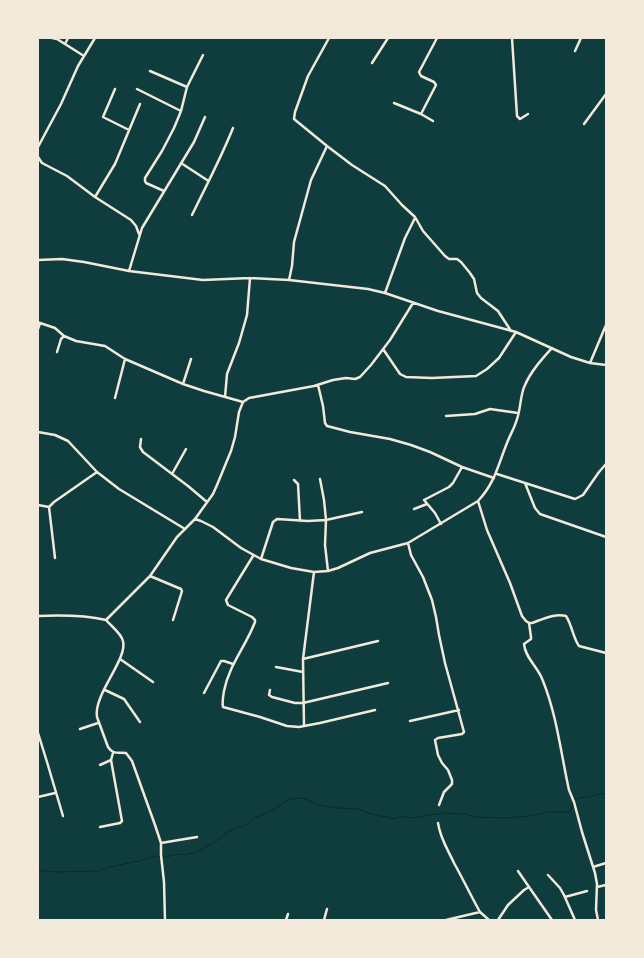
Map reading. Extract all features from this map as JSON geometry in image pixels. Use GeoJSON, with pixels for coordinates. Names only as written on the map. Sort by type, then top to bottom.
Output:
{"type":"FeatureCollection","features":[{"type":"Feature","properties":{"kind":"street"},"geometry":{"type":"LineString","coordinates":[[52,38],[84,56]]}},
{"type":"Feature","properties":{"kind":"street"},"geometry":{"type":"LineString","coordinates":[[65,44],[68,38]]}},
{"type":"Feature","properties":{"kind":"street"},"geometry":{"type":"LineString","coordinates":[[38,146],[95,38]]}},
{"type":"Feature","properties":{"kind":"street"},"geometry":{"type":"LineString","coordinates":[[329,38],[308,76],[294,119],[352,165],[385,186],[415,217],[423,231],[445,256],[449,259],[459,260],[474,279],[477,293],[498,311],[512,331]]}},
{"type":"Feature","properties":{"kind":"street"},"geometry":{"type":"LineString","coordinates":[[372,63],[388,38]]}},
{"type":"Feature","properties":{"kind":"street"},"geometry":{"type":"LineString","coordinates":[[421,114],[436,85],[434,82],[421,76],[419,72],[437,38]]}},
{"type":"Feature","properties":{"kind":"street"},"geometry":{"type":"LineString","coordinates":[[512,38],[517,116],[520,119],[528,114]]}},
{"type":"Feature","properties":{"kind":"street"},"geometry":{"type":"LineString","coordinates":[[575,51],[581,38]]}},
{"type":"Feature","properties":{"kind":"street"},"geometry":{"type":"LineString","coordinates":[[164,191],[146,183],[145,178],[166,143],[181,110],[187,87],[204,54]]}},
{"type":"Feature","properties":{"kind":"street"},"geometry":{"type":"LineString","coordinates":[[150,71],[187,87]]}},
{"type":"Feature","properties":{"kind":"street"},"geometry":{"type":"LineString","coordinates":[[115,88],[102,117],[129,130]]}},
{"type":"Feature","properties":{"kind":"street"},"geometry":{"type":"LineString","coordinates":[[137,89],[181,110]]}},
{"type":"Feature","properties":{"kind":"street"},"geometry":{"type":"LineString","coordinates":[[584,124],[606,94]]}},
{"type":"Feature","properties":{"kind":"street"},"geometry":{"type":"LineString","coordinates":[[394,102],[433,121]]}},
{"type":"Feature","properties":{"kind":"street"},"geometry":{"type":"LineString","coordinates":[[96,197],[115,164],[140,104]]}},
{"type":"Feature","properties":{"kind":"street"},"geometry":{"type":"LineString","coordinates":[[129,270],[142,228],[194,142],[205,117]]}},
{"type":"Feature","properties":{"kind":"street"},"geometry":{"type":"LineString","coordinates":[[192,215],[224,152],[233,128]]}},
{"type":"Feature","properties":{"kind":"street"},"geometry":{"type":"LineString","coordinates":[[289,280],[294,242],[311,180],[327,146]]}},
{"type":"Feature","properties":{"kind":"street"},"geometry":{"type":"LineString","coordinates":[[38,157],[42,163],[66,176],[131,220],[140,235]]}},
{"type":"Feature","properties":{"kind":"street"},"geometry":{"type":"LineString","coordinates":[[182,163],[208,181]]}},
{"type":"Feature","properties":{"kind":"street"},"geometry":{"type":"LineString","coordinates":[[385,293],[415,217]]}},
{"type":"Feature","properties":{"kind":"street"},"geometry":{"type":"LineString","coordinates":[[38,260],[62,259],[203,280],[250,278],[289,280],[368,289],[438,311],[516,332],[571,357],[590,363],[606,365]]}},
{"type":"Feature","properties":{"kind":"street"},"geometry":{"type":"LineString","coordinates":[[224,397],[227,374],[244,330],[250,278]]}},
{"type":"Feature","properties":{"kind":"street"},"geometry":{"type":"LineString","coordinates":[[106,620],[150,576],[207,502],[217,485],[231,450],[243,402],[249,398],[318,385],[333,380],[360,377],[383,349],[413,303]]}},
{"type":"Feature","properties":{"kind":"street"},"geometry":{"type":"LineString","coordinates":[[38,329],[39,322],[55,328],[64,336],[76,342],[105,346],[125,359],[183,384],[243,402]]}},
{"type":"Feature","properties":{"kind":"street"},"geometry":{"type":"LineString","coordinates":[[590,363],[606,325]]}},
{"type":"Feature","properties":{"kind":"street"},"geometry":{"type":"LineString","coordinates":[[383,349],[400,374],[406,377],[476,376],[487,370],[499,358],[516,332]]}},
{"type":"Feature","properties":{"kind":"street"},"geometry":{"type":"LineString","coordinates":[[57,352],[61,339],[64,336]]}},
{"type":"Feature","properties":{"kind":"street"},"geometry":{"type":"LineString","coordinates":[[195,519],[213,527],[253,556],[291,568],[314,572],[338,568],[370,553],[408,543],[478,501],[485,494],[497,474],[507,442],[517,419],[524,386],[552,348]]}},
{"type":"Feature","properties":{"kind":"street"},"geometry":{"type":"LineString","coordinates":[[115,398],[125,359]]}},
{"type":"Feature","properties":{"kind":"street"},"geometry":{"type":"LineString","coordinates":[[183,384],[191,359]]}},
{"type":"Feature","properties":{"kind":"street"},"geometry":{"type":"LineString","coordinates":[[318,385],[326,426],[390,439],[430,452],[494,479]]}},
{"type":"Feature","properties":{"kind":"street"},"geometry":{"type":"LineString","coordinates":[[446,416],[475,414],[490,409],[519,413]]}},
{"type":"Feature","properties":{"kind":"street"},"geometry":{"type":"LineString","coordinates":[[38,432],[55,435],[68,442],[97,472],[119,490],[185,529]]}},
{"type":"Feature","properties":{"kind":"street"},"geometry":{"type":"LineString","coordinates":[[141,439],[140,447],[143,452],[207,502]]}},
{"type":"Feature","properties":{"kind":"street"},"geometry":{"type":"LineString","coordinates":[[172,474],[186,449]]}},
{"type":"Feature","properties":{"kind":"street"},"geometry":{"type":"LineString","coordinates":[[497,474],[575,499],[583,495],[606,464]]}},
{"type":"Feature","properties":{"kind":"street"},"geometry":{"type":"LineString","coordinates":[[441,524],[425,499],[445,490],[453,483],[462,467]]}},
{"type":"Feature","properties":{"kind":"street"},"geometry":{"type":"LineString","coordinates":[[49,507],[97,472]]}},
{"type":"Feature","properties":{"kind":"street"},"geometry":{"type":"LineString","coordinates":[[320,479],[326,520],[325,545],[328,571]]}},
{"type":"Feature","properties":{"kind":"street"},"geometry":{"type":"LineString","coordinates":[[294,480],[298,484],[300,521]]}},
{"type":"Feature","properties":{"kind":"street"},"geometry":{"type":"LineString","coordinates":[[525,483],[537,512],[606,537]]}},
{"type":"Feature","properties":{"kind":"street"},"geometry":{"type":"LineString","coordinates":[[478,501],[487,530],[510,582],[522,616],[529,623],[531,639],[524,644],[543,680],[552,710],[567,781],[596,878],[596,910],[598,920]]}},
{"type":"Feature","properties":{"kind":"street"},"geometry":{"type":"LineString","coordinates":[[414,509],[427,504]]}},
{"type":"Feature","properties":{"kind":"street"},"geometry":{"type":"LineString","coordinates":[[38,505],[49,507]]}},
{"type":"Feature","properties":{"kind":"street"},"geometry":{"type":"LineString","coordinates":[[49,507],[55,558]]}},
{"type":"Feature","properties":{"kind":"street"},"geometry":{"type":"LineString","coordinates":[[261,559],[275,520],[326,520],[362,512]]}},
{"type":"Feature","properties":{"kind":"street"},"geometry":{"type":"LineString","coordinates":[[408,543],[413,560],[421,572],[430,593],[438,635],[464,732],[435,740],[438,755],[452,780],[452,784],[444,792],[439,805]]}},
{"type":"Feature","properties":{"kind":"street"},"geometry":{"type":"LineString","coordinates":[[253,556],[226,600],[228,605],[255,620],[233,664],[225,688],[223,707],[287,726],[299,727],[375,710]]}},
{"type":"Feature","properties":{"kind":"street"},"geometry":{"type":"LineString","coordinates":[[304,726],[303,659],[314,572]]}},
{"type":"Feature","properties":{"kind":"street"},"geometry":{"type":"LineString","coordinates":[[150,576],[182,591],[173,620]]}},
{"type":"Feature","properties":{"kind":"street"},"geometry":{"type":"LineString","coordinates":[[529,623],[556,615],[566,616],[576,644],[606,653]]}},
{"type":"Feature","properties":{"kind":"street"},"geometry":{"type":"LineString","coordinates":[[38,616],[65,616],[106,620],[123,640],[124,648],[120,659],[96,707],[96,712],[98,723],[108,747],[113,753],[126,754],[132,761],[161,843],[165,920]]}},
{"type":"Feature","properties":{"kind":"street"},"geometry":{"type":"LineString","coordinates":[[303,659],[378,641]]}},
{"type":"Feature","properties":{"kind":"street"},"geometry":{"type":"LineString","coordinates":[[120,659],[153,682]]}},
{"type":"Feature","properties":{"kind":"street"},"geometry":{"type":"LineString","coordinates":[[204,693],[221,661],[224,660],[233,664]]}},
{"type":"Feature","properties":{"kind":"street"},"geometry":{"type":"LineString","coordinates":[[276,667],[303,672]]}},
{"type":"Feature","properties":{"kind":"street"},"geometry":{"type":"LineString","coordinates":[[270,690],[269,695],[272,697],[295,703],[303,703],[388,683]]}},
{"type":"Feature","properties":{"kind":"street"},"geometry":{"type":"LineString","coordinates":[[105,690],[124,699],[140,722]]}},
{"type":"Feature","properties":{"kind":"street"},"geometry":{"type":"LineString","coordinates":[[410,721],[459,710]]}},
{"type":"Feature","properties":{"kind":"street"},"geometry":{"type":"LineString","coordinates":[[80,729],[98,723]]}},
{"type":"Feature","properties":{"kind":"street"},"geometry":{"type":"LineString","coordinates":[[38,733],[63,816]]}},
{"type":"Feature","properties":{"kind":"street"},"geometry":{"type":"LineString","coordinates":[[100,827],[122,821],[111,760],[113,753]]}},
{"type":"Feature","properties":{"kind":"street"},"geometry":{"type":"LineString","coordinates":[[100,765],[111,760]]}},
{"type":"Feature","properties":{"kind":"street"},"geometry":{"type":"LineString","coordinates":[[38,798],[56,793]]}},
{"type":"Feature","properties":{"kind":"street"},"geometry":{"type":"LineString","coordinates":[[438,823],[446,848],[468,890],[480,912],[489,920]]}},
{"type":"Feature","properties":{"kind":"street"},"geometry":{"type":"LineString","coordinates":[[161,843],[197,837]]}},
{"type":"Feature","properties":{"kind":"street"},"geometry":{"type":"LineString","coordinates":[[593,867],[606,863]]}},
{"type":"Feature","properties":{"kind":"street"},"geometry":{"type":"LineString","coordinates":[[518,872],[552,920]]}},
{"type":"Feature","properties":{"kind":"street"},"geometry":{"type":"LineString","coordinates":[[548,875],[560,888],[575,920]]}},
{"type":"Feature","properties":{"kind":"street"},"geometry":{"type":"LineString","coordinates":[[597,887],[606,885]]}},
{"type":"Feature","properties":{"kind":"street"},"geometry":{"type":"LineString","coordinates":[[498,920],[508,905],[529,887]]}},
{"type":"Feature","properties":{"kind":"street"},"geometry":{"type":"LineString","coordinates":[[565,897],[587,891]]}},
{"type":"Feature","properties":{"kind":"street"},"geometry":{"type":"LineString","coordinates":[[324,920],[327,909]]}},
{"type":"Feature","properties":{"kind":"street"},"geometry":{"type":"LineString","coordinates":[[446,920],[480,912]]}},
{"type":"Feature","properties":{"kind":"street"},"geometry":{"type":"LineString","coordinates":[[286,920],[288,914]]}},
{"type":"Feature","properties":{"kind":"waterway"},"geometry":{"type":"LineString","coordinates":[[38,870],[54,872],[99,871],[155,856],[166,857],[197,852],[228,832],[249,823],[289,799],[302,798],[319,805],[358,809],[371,814],[396,819],[403,816],[410,818],[444,813],[505,818],[549,812],[569,812],[574,800],[606,793]]}}]}
